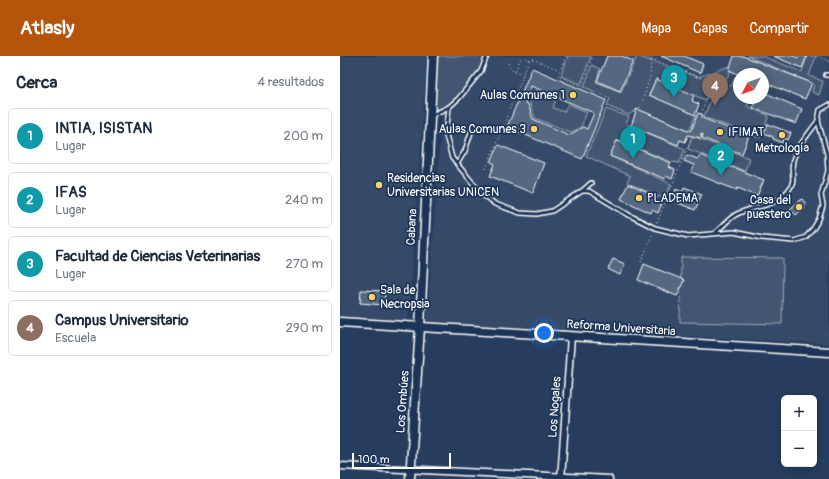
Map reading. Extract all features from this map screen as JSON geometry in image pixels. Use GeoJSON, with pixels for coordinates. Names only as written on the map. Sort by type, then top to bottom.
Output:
{"type":"FeatureCollection","features":[{"type":"Feature","properties":{"kind":"street","name":"Cabana"},"geometry":{"type":"LineString","coordinates":[[420,327],[433,56]]}},
{"type":"Feature","properties":{"kind":"street","name":"Reforma Universitaria"},"geometry":{"type":"LineString","coordinates":[[340,322],[829,352]]}},
{"type":"Feature","properties":{"kind":"street","name":"Los Ombúes"},"geometry":{"type":"LineString","coordinates":[[410,479],[420,327]]}},
{"type":"Feature","properties":{"kind":"street","name":"Los Nogales"},"geometry":{"type":"LineString","coordinates":[[561,478],[570,336]]}},
{"type":"Feature","properties":{"kind":"street"},"geometry":{"type":"LineString","coordinates":[[340,466],[561,478],[608,479]]}},
{"type":"Feature","properties":{"kind":"lane"},"geometry":{"type":"LineString","coordinates":[[430,116],[449,107],[459,98],[481,71],[487,56]]}},
{"type":"Feature","properties":{"kind":"lane"},"geometry":{"type":"LineString","coordinates":[[716,232],[730,218],[777,201],[785,195],[793,182],[793,159],[818,121],[820,110],[829,105]]}},
{"type":"Feature","properties":{"kind":"lane"},"geometry":{"type":"LineString","coordinates":[[449,107],[446,134],[452,158],[482,194],[495,204],[520,213],[537,214],[552,211],[582,191],[591,183]]}},
{"type":"Feature","properties":{"kind":"lane"},"geometry":{"type":"LineString","coordinates":[[582,191],[589,191],[628,215],[655,228],[688,236],[716,232],[734,232],[762,238],[794,241],[806,237],[813,229],[819,219],[823,206],[821,194],[828,171],[827,154],[818,121]]}},
{"type":"Feature","properties":{"kind":"lane"},"geometry":{"type":"LineString","coordinates":[[457,164],[465,151],[473,126]]}},
{"type":"Feature","properties":{"kind":"lane"},"geometry":{"type":"LineString","coordinates":[[604,194],[605,201]]}},
{"type":"Feature","properties":{"kind":"path"},"geometry":{"type":"LineString","coordinates":[[515,70],[522,56],[560,71]]}},
{"type":"Feature","properties":{"kind":"path"},"geometry":{"type":"LineString","coordinates":[[566,56],[558,76],[582,86],[593,56]]}},
{"type":"Feature","properties":{"kind":"path"},"geometry":{"type":"LineString","coordinates":[[644,56],[712,83],[723,80],[732,71]]}},
{"type":"Feature","properties":{"kind":"path"},"geometry":{"type":"LineString","coordinates":[[817,56],[829,61]]}},
{"type":"Feature","properties":{"kind":"path"},"geometry":{"type":"LineString","coordinates":[[640,108],[650,77],[651,59]]}},
{"type":"Feature","properties":{"kind":"path"},"geometry":{"type":"LineString","coordinates":[[486,169],[529,60]]}},
{"type":"Feature","properties":{"kind":"path"},"geometry":{"type":"LineString","coordinates":[[508,63],[510,68],[524,75]]}},
{"type":"Feature","properties":{"kind":"path"},"geometry":{"type":"LineString","coordinates":[[701,114],[712,83]]}},
{"type":"Feature","properties":{"kind":"path"},"geometry":{"type":"LineString","coordinates":[[640,262],[692,136]]}},
{"type":"Feature","properties":{"kind":"shaded area","name":"Residencias Universitarias UNICEN"},"geometry":{"type":"Polygon","coordinates":[[[340,56],[427,56],[408,322],[340,316],[340,56]]]}},
{"type":"Feature","properties":{"kind":"shaded area"},"geometry":{"type":"Polygon","coordinates":[[[433,56],[487,56],[481,71],[449,107],[430,116],[433,56]]]}},
{"type":"Feature","properties":{"kind":"shaded area"},"geometry":{"type":"Polygon","coordinates":[[[446,56],[829,56],[829,344],[427,323],[446,56]]]}},
{"type":"Feature","properties":{"kind":"shaded area"},"geometry":{"type":"Polygon","coordinates":[[[568,56],[591,56],[581,84],[561,76],[568,56]]]}},
{"type":"Feature","properties":{"kind":"shaded area"},"geometry":{"type":"Polygon","coordinates":[[[637,56],[698,77],[733,65],[726,81],[711,89],[705,100],[656,79],[649,95],[696,115],[689,130],[637,109],[629,115],[607,106],[610,98],[584,87],[592,65],[600,69],[596,82],[621,92],[637,56]]]}},
{"type":"Feature","properties":{"kind":"shaded area"},"geometry":{"type":"Polygon","coordinates":[[[748,56],[762,56],[802,72],[807,56],[816,56],[809,76],[823,81],[819,95],[812,92],[814,84],[748,56]]]}},
{"type":"Feature","properties":{"kind":"shaded area"},"geometry":{"type":"Polygon","coordinates":[[[733,82],[733,104],[748,104],[747,106],[769,116],[760,138],[704,117],[713,93],[732,85],[733,82]]]}},
{"type":"Feature","properties":{"kind":"shaded area"},"geometry":{"type":"Polygon","coordinates":[[[535,90],[556,99],[553,108],[564,112],[568,104],[587,112],[581,127],[570,132],[535,118],[530,104],[535,90]]]}},
{"type":"Feature","properties":{"kind":"shaded area"},"geometry":{"type":"Polygon","coordinates":[[[606,109],[629,117],[626,124],[685,149],[679,163],[672,162],[617,140],[610,156],[671,184],[665,199],[627,183],[630,176],[586,156],[606,109]]]}},
{"type":"Feature","properties":{"kind":"shaded area"},"geometry":{"type":"Polygon","coordinates":[[[692,136],[749,158],[745,171],[688,149],[692,136]]]}},
{"type":"Feature","properties":{"kind":"shaded area"},"geometry":{"type":"Polygon","coordinates":[[[681,257],[783,258],[782,324],[680,322],[681,257]]]}},
{"type":"Feature","properties":{"kind":"building"},"geometry":{"type":"Polygon","coordinates":[[[607,56],[622,56],[633,61],[620,91],[597,81],[607,56]]]}},
{"type":"Feature","properties":{"kind":"building"},"geometry":{"type":"Polygon","coordinates":[[[661,56],[684,56],[703,64],[700,73],[661,56]]]}},
{"type":"Feature","properties":{"kind":"building"},"geometry":{"type":"Polygon","coordinates":[[[734,56],[743,56],[812,83],[805,99],[769,84],[769,68],[733,68],[733,72],[729,70],[734,56]]]}},
{"type":"Feature","properties":{"kind":"building"},"geometry":{"type":"Polygon","coordinates":[[[773,56],[793,56],[798,58],[799,56],[807,56],[802,68],[773,56]]]}},
{"type":"Feature","properties":{"kind":"building"},"geometry":{"type":"Polygon","coordinates":[[[532,68],[606,100],[582,159],[507,127],[532,68]],[[531,86],[525,103],[528,104],[533,119],[569,135],[583,127],[587,129],[594,113],[531,86]]]}},
{"type":"Feature","properties":{"kind":"building"},"geometry":{"type":"Polygon","coordinates":[[[656,79],[694,95],[692,101],[699,104],[695,115],[649,95],[656,79]]]}},
{"type":"Feature","properties":{"kind":"building"},"geometry":{"type":"Polygon","coordinates":[[[769,95],[802,109],[796,124],[753,108],[754,104],[769,104],[769,95]]]}},
{"type":"Feature","properties":{"kind":"building"},"geometry":{"type":"Polygon","coordinates":[[[637,109],[691,131],[698,113],[703,115],[702,118],[749,136],[742,154],[702,138],[703,134],[700,134],[702,135],[701,138],[688,135],[685,142],[680,140],[678,145],[631,126],[637,109]]]}},
{"type":"Feature","properties":{"kind":"building"},"geometry":{"type":"Polygon","coordinates":[[[768,124],[791,133],[788,140],[784,138],[783,143],[764,133],[768,124]]]}},
{"type":"Feature","properties":{"kind":"building"},"geometry":{"type":"Polygon","coordinates":[[[617,140],[671,163],[669,167],[675,170],[672,179],[666,176],[665,179],[610,156],[617,140]]]}},
{"type":"Feature","properties":{"kind":"building"},"geometry":{"type":"Polygon","coordinates":[[[498,145],[544,163],[533,193],[490,176],[495,164],[491,162],[498,145]]]}},
{"type":"Feature","properties":{"kind":"building"},"geometry":{"type":"Polygon","coordinates":[[[687,155],[698,159],[700,155],[764,180],[757,196],[691,172],[694,165],[684,161],[687,155]]]}},
{"type":"Feature","properties":{"kind":"building","name":"PLADEMA"},"geometry":{"type":"Polygon","coordinates":[[[628,184],[657,197],[656,201],[662,203],[658,213],[652,210],[651,213],[621,199],[628,184]]]}},
{"type":"Feature","properties":{"kind":"building"},"geometry":{"type":"Polygon","coordinates":[[[684,187],[702,194],[695,210],[678,203],[680,199],[673,196],[676,189],[682,192],[684,187]]]}},
{"type":"Feature","properties":{"kind":"building","name":"Casa del puestero"},"geometry":{"type":"Polygon","coordinates":[[[802,199],[807,205],[796,215],[790,209],[802,199]]]}},
{"type":"Feature","properties":{"kind":"building"},"geometry":{"type":"Polygon","coordinates":[[[613,259],[625,264],[620,275],[608,269],[613,259]]]}},
{"type":"Feature","properties":{"kind":"building"},"geometry":{"type":"Polygon","coordinates":[[[644,264],[684,280],[677,296],[638,280],[644,264]]]}},
{"type":"Feature","properties":{"kind":"building","name":"Sala de Necropsia"},"geometry":{"type":"Polygon","coordinates":[[[361,290],[385,291],[384,305],[360,303],[361,290]]]}},
{"type":"Feature","properties":{"kind":"place","name":"Aulas Comunes 1"},"geometry":{"type":"Point","coordinates":[573,95]}},
{"type":"Feature","properties":{"kind":"place","name":"Facultad de Ciencias Veterinarias"},"geometry":{"type":"Point","coordinates":[674,98]}},
{"type":"Feature","properties":{"kind":"place","name":"Campus Universitario"},"geometry":{"type":"Point","coordinates":[715,106]}},
{"type":"Feature","properties":{"kind":"place","name":"Aulas Comunes 3"},"geometry":{"type":"Point","coordinates":[534,129]}},
{"type":"Feature","properties":{"kind":"place","name":"IFIMAT"},"geometry":{"type":"Point","coordinates":[720,132]}},
{"type":"Feature","properties":{"kind":"place","name":"Metrología"},"geometry":{"type":"Point","coordinates":[782,135]}},
{"type":"Feature","properties":{"kind":"place","name":"INTIA, ISISTAN"},"geometry":{"type":"Point","coordinates":[633,159]}},
{"type":"Feature","properties":{"kind":"place","name":"IFAS"},"geometry":{"type":"Point","coordinates":[721,176]}},
{"type":"Feature","properties":{"kind":"place","name":"Residencias Universitarias UNICEN"},"geometry":{"type":"Point","coordinates":[379,185]}},
{"type":"Feature","properties":{"kind":"place","name":"PLADEMA"},"geometry":{"type":"Point","coordinates":[639,198]}},
{"type":"Feature","properties":{"kind":"place","name":"Casa del puestero"},"geometry":{"type":"Point","coordinates":[799,207]}},
{"type":"Feature","properties":{"kind":"place","name":"Sala de Necropsia"},"geometry":{"type":"Point","coordinates":[372,297]}}]}
